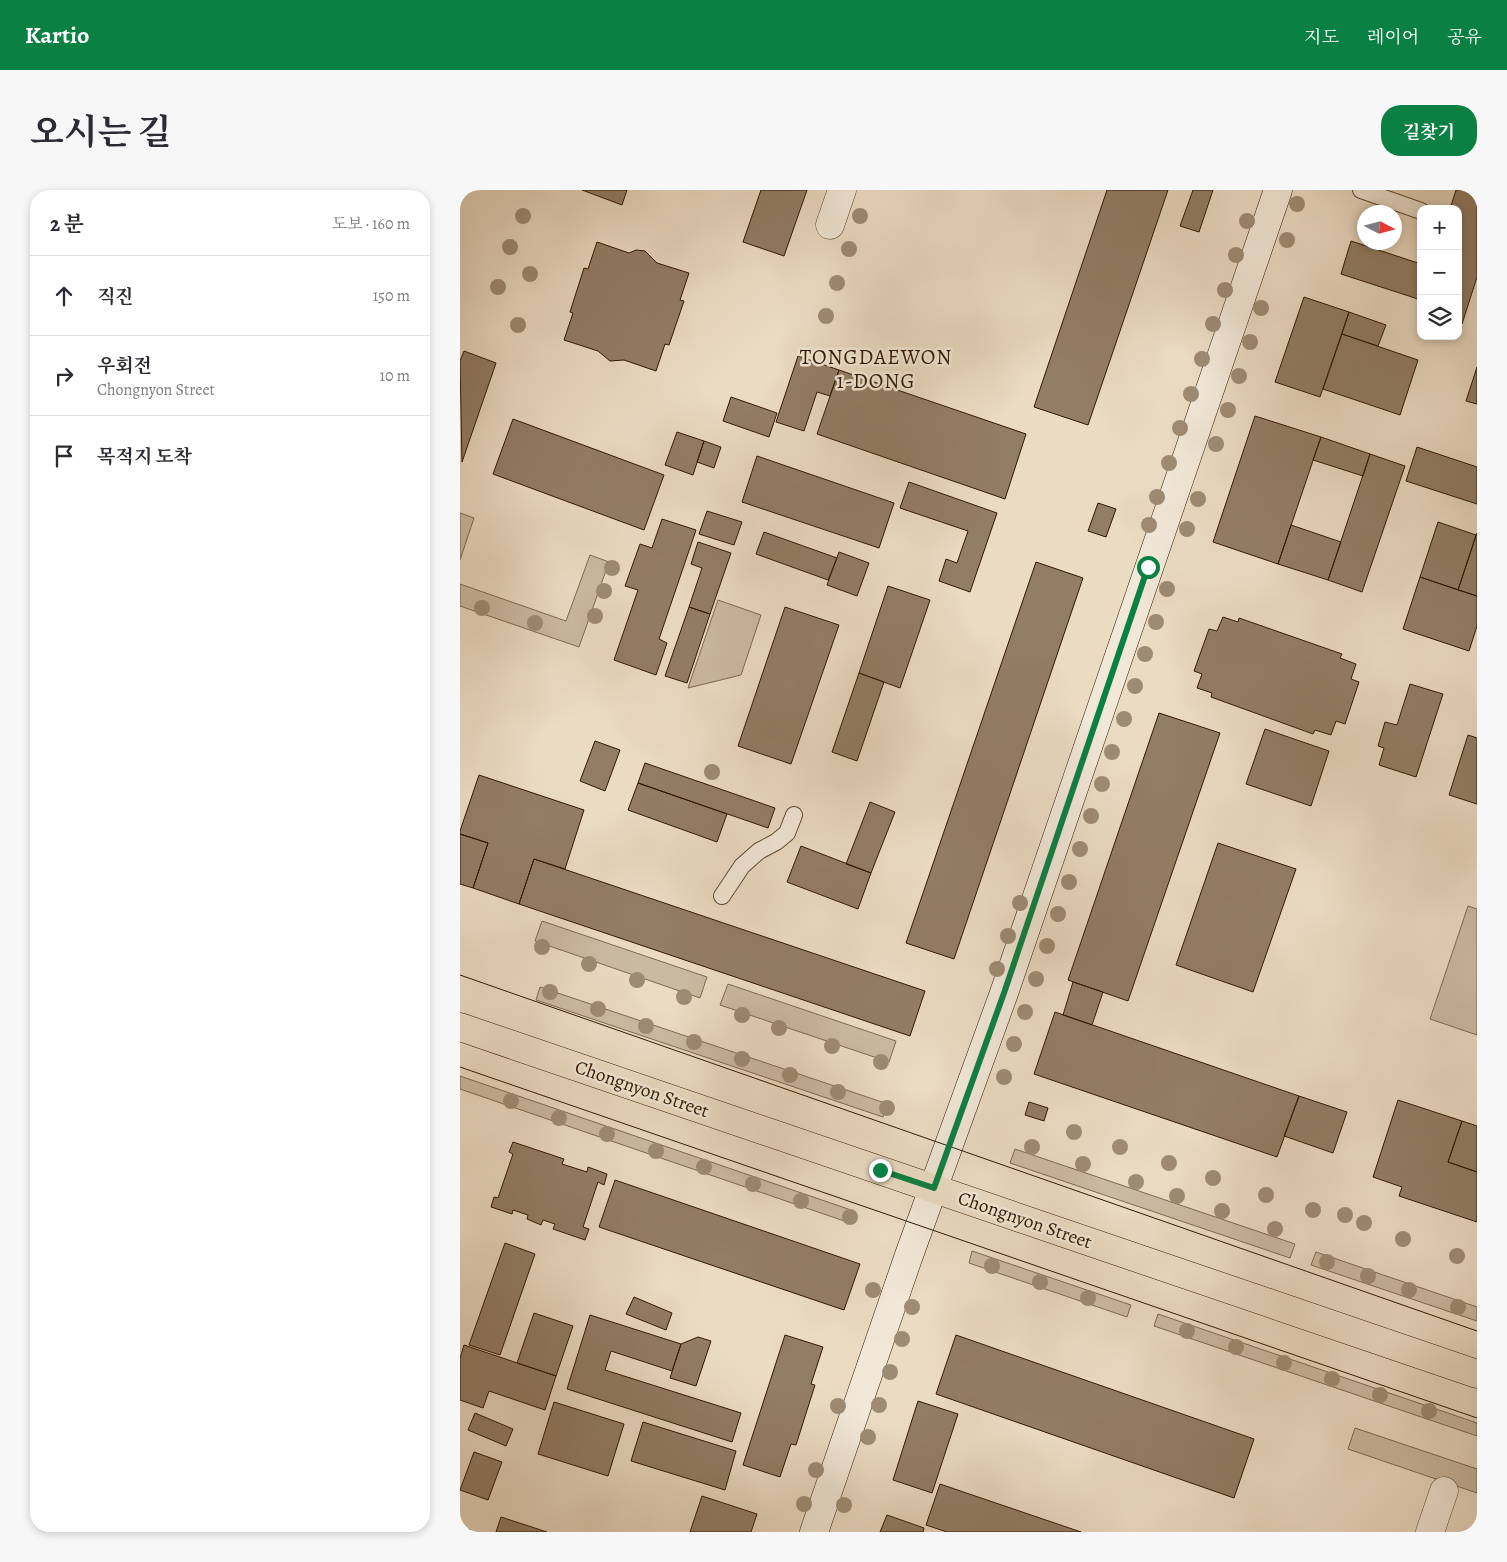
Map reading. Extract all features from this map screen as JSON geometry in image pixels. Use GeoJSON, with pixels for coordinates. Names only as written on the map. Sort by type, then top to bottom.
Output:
{"type":"FeatureCollection","features":[{"type":"Feature","properties":{"kind":"main road"},"geometry":{"type":"LineString","coordinates":[[830,225],[842,190]]}},
{"type":"Feature","properties":{"kind":"main road"},"geometry":{"type":"LineString","coordinates":[[814,1532],[1004,993],[1278,190]]}},
{"type":"Feature","properties":{"kind":"main road","name":"Chongnyon Street"},"geometry":{"type":"LineString","coordinates":[[460,1027],[1477,1374]]}},
{"type":"Feature","properties":{"kind":"main road"},"geometry":{"type":"LineString","coordinates":[[1430,1532],[1444,1491]]}},
{"type":"Feature","properties":{"kind":"lane"},"geometry":{"type":"LineString","coordinates":[[1361,190],[1417,210]]}},
{"type":"Feature","properties":{"kind":"lane"},"geometry":{"type":"LineString","coordinates":[[722,896],[742,866],[759,851],[776,842],[787,833],[794,815]]}},
{"type":"Feature","properties":{"kind":"shaded area"},"geometry":{"type":"Polygon","coordinates":[[[460,513],[474,518],[460,560],[460,513]]]}},
{"type":"Feature","properties":{"kind":"shaded area"},"geometry":{"type":"Polygon","coordinates":[[[590,555],[609,562],[579,647],[460,606],[460,584],[566,621],[590,555]]]}},
{"type":"Feature","properties":{"kind":"shaded area"},"geometry":{"type":"Polygon","coordinates":[[[718,600],[761,615],[741,675],[688,688],[718,600]]]}},
{"type":"Feature","properties":{"kind":"shaded area"},"geometry":{"type":"Polygon","coordinates":[[[1468,906],[1477,909],[1477,1035],[1430,1019],[1468,906]]]}},
{"type":"Feature","properties":{"kind":"shaded area"},"geometry":{"type":"Polygon","coordinates":[[[542,921],[707,977],[700,998],[535,941],[542,921]]]}},
{"type":"Feature","properties":{"kind":"shaded area"},"geometry":{"type":"Polygon","coordinates":[[[728,984],[896,1041],[889,1062],[720,1005],[728,984]]]}},
{"type":"Feature","properties":{"kind":"shaded area"},"geometry":{"type":"Polygon","coordinates":[[[540,987],[888,1104],[883,1117],[536,1000],[540,987]]]}},
{"type":"Feature","properties":{"kind":"shaded area"},"geometry":{"type":"Polygon","coordinates":[[[460,1076],[854,1211],[850,1223],[460,1089],[460,1076]]]}},
{"type":"Feature","properties":{"kind":"shaded area"},"geometry":{"type":"Polygon","coordinates":[[[1015,1149],[1295,1244],[1290,1258],[1010,1163],[1015,1149]]]}},
{"type":"Feature","properties":{"kind":"shaded area"},"geometry":{"type":"Polygon","coordinates":[[[972,1251],[1131,1305],[1127,1317],[969,1263],[972,1251]]]}},
{"type":"Feature","properties":{"kind":"shaded area"},"geometry":{"type":"Polygon","coordinates":[[[1316,1252],[1477,1307],[1477,1321],[1311,1265],[1316,1252]]]}},
{"type":"Feature","properties":{"kind":"shaded area"},"geometry":{"type":"Polygon","coordinates":[[[1158,1314],[1477,1423],[1477,1436],[1154,1326],[1158,1314]]]}},
{"type":"Feature","properties":{"kind":"shaded area"},"geometry":{"type":"Polygon","coordinates":[[[1355,1428],[1477,1469],[1477,1493],[1348,1449],[1355,1428]]]}},
{"type":"Feature","properties":{"kind":"building"},"geometry":{"type":"Polygon","coordinates":[[[582,190],[627,190],[622,205],[582,190]]]}},
{"type":"Feature","properties":{"kind":"building"},"geometry":{"type":"Polygon","coordinates":[[[761,190],[807,190],[784,256],[743,242],[761,190]]]}},
{"type":"Feature","properties":{"kind":"building"},"geometry":{"type":"Polygon","coordinates":[[[1107,190],[1168,190],[1088,425],[1034,407],[1107,190]]]}},
{"type":"Feature","properties":{"kind":"building"},"geometry":{"type":"Polygon","coordinates":[[[1193,190],[1213,190],[1199,232],[1180,226],[1193,190]]]}},
{"type":"Feature","properties":{"kind":"building"},"geometry":{"type":"Polygon","coordinates":[[[1456,190],[1477,190],[1477,277],[1462,324],[1462,205],[1451,205],[1456,190]]]}},
{"type":"Feature","properties":{"kind":"building"},"geometry":{"type":"Polygon","coordinates":[[[1351,241],[1357,243],[1357,250],[1378,250],[1417,263],[1417,299],[1341,274],[1351,241]]]}},
{"type":"Feature","properties":{"kind":"building"},"geometry":{"type":"Polygon","coordinates":[[[597,242],[629,253],[636,250],[645,251],[657,263],[689,273],[680,300],[684,301],[669,345],[665,344],[656,371],[624,360],[610,361],[598,351],[564,340],[573,313],[570,312],[584,268],[588,269],[597,242]]]}},
{"type":"Feature","properties":{"kind":"building"},"geometry":{"type":"Polygon","coordinates":[[[1304,297],[1349,312],[1320,397],[1275,382],[1304,297]]]}},
{"type":"Feature","properties":{"kind":"building"},"geometry":{"type":"Polygon","coordinates":[[[1349,312],[1386,325],[1378,346],[1342,334],[1349,312]]]}},
{"type":"Feature","properties":{"kind":"building"},"geometry":{"type":"Polygon","coordinates":[[[1342,334],[1418,360],[1400,415],[1323,389],[1342,334]]]}},
{"type":"Feature","properties":{"kind":"building"},"geometry":{"type":"Polygon","coordinates":[[[464,351],[496,363],[462,462],[460,361],[464,351]]]}},
{"type":"Feature","properties":{"kind":"building"},"geometry":{"type":"Polygon","coordinates":[[[798,356],[839,370],[830,396],[817,392],[804,431],[776,422],[798,356]]]}},
{"type":"Feature","properties":{"kind":"building"},"geometry":{"type":"Polygon","coordinates":[[[1477,367],[1477,404],[1466,401],[1477,367]]]}},
{"type":"Feature","properties":{"kind":"building"},"geometry":{"type":"Polygon","coordinates":[[[839,370],[1026,434],[1005,499],[817,434],[839,370]]]}},
{"type":"Feature","properties":{"kind":"building"},"geometry":{"type":"Polygon","coordinates":[[[731,397],[777,413],[769,437],[723,421],[731,397]]]}},
{"type":"Feature","properties":{"kind":"building"},"geometry":{"type":"Polygon","coordinates":[[[1255,416],[1321,437],[1278,564],[1213,542],[1255,416]]]}},
{"type":"Feature","properties":{"kind":"building"},"geometry":{"type":"Polygon","coordinates":[[[513,419],[664,475],[644,530],[493,474],[513,419]]]}},
{"type":"Feature","properties":{"kind":"building"},"geometry":{"type":"Polygon","coordinates":[[[677,432],[704,441],[693,475],[665,465],[677,432]]]}},
{"type":"Feature","properties":{"kind":"building"},"geometry":{"type":"Polygon","coordinates":[[[1321,437],[1370,454],[1363,476],[1313,460],[1321,437]]]}},
{"type":"Feature","properties":{"kind":"building"},"geometry":{"type":"Polygon","coordinates":[[[704,441],[721,447],[714,468],[697,462],[704,441]]]}},
{"type":"Feature","properties":{"kind":"building"},"geometry":{"type":"Polygon","coordinates":[[[1417,447],[1477,467],[1477,504],[1406,481],[1417,447]]]}},
{"type":"Feature","properties":{"kind":"building"},"geometry":{"type":"Polygon","coordinates":[[[1370,454],[1405,466],[1362,592],[1328,580],[1370,454]]]}},
{"type":"Feature","properties":{"kind":"building"},"geometry":{"type":"Polygon","coordinates":[[[757,456],[894,503],[879,548],[742,502],[757,456]]]}},
{"type":"Feature","properties":{"kind":"building"},"geometry":{"type":"Polygon","coordinates":[[[909,482],[997,513],[970,592],[939,581],[946,559],[957,563],[968,531],[900,508],[909,482]]]}},
{"type":"Feature","properties":{"kind":"building"},"geometry":{"type":"Polygon","coordinates":[[[1098,503],[1116,509],[1106,537],[1088,531],[1098,503]]]}},
{"type":"Feature","properties":{"kind":"building"},"geometry":{"type":"Polygon","coordinates":[[[707,511],[742,522],[734,545],[699,534],[707,511]]]}},
{"type":"Feature","properties":{"kind":"building"},"geometry":{"type":"Polygon","coordinates":[[[662,519],[696,530],[659,639],[667,643],[656,675],[614,660],[638,590],[625,586],[640,544],[652,548],[662,519]]]}},
{"type":"Feature","properties":{"kind":"building"},"geometry":{"type":"Polygon","coordinates":[[[1438,522],[1476,535],[1458,590],[1420,577],[1438,522]]]}},
{"type":"Feature","properties":{"kind":"building"},"geometry":{"type":"Polygon","coordinates":[[[1291,525],[1341,542],[1328,580],[1278,564],[1291,525]]]}},
{"type":"Feature","properties":{"kind":"building"},"geometry":{"type":"Polygon","coordinates":[[[764,532],[837,558],[828,580],[756,554],[764,532]]]}},
{"type":"Feature","properties":{"kind":"building"},"geometry":{"type":"Polygon","coordinates":[[[1477,533],[1477,596],[1458,590],[1477,533]]]}},
{"type":"Feature","properties":{"kind":"building"},"geometry":{"type":"Polygon","coordinates":[[[698,542],[731,553],[710,614],[689,607],[702,568],[691,564],[698,542]]]}},
{"type":"Feature","properties":{"kind":"building"},"geometry":{"type":"Polygon","coordinates":[[[839,552],[869,563],[857,596],[827,585],[839,552]]]}},
{"type":"Feature","properties":{"kind":"building"},"geometry":{"type":"Polygon","coordinates":[[[1036,562],[1083,578],[954,959],[906,943],[1036,562]]]}},
{"type":"Feature","properties":{"kind":"building"},"geometry":{"type":"Polygon","coordinates":[[[1420,577],[1477,596],[1477,626],[1469,651],[1403,629],[1420,577]]]}},
{"type":"Feature","properties":{"kind":"building"},"geometry":{"type":"Polygon","coordinates":[[[888,586],[930,600],[900,688],[859,673],[888,586]]]}},
{"type":"Feature","properties":{"kind":"building"},"geometry":{"type":"Polygon","coordinates":[[[689,607],[710,614],[687,683],[665,676],[689,607]]]}},
{"type":"Feature","properties":{"kind":"building"},"geometry":{"type":"Polygon","coordinates":[[[785,607],[839,625],[791,764],[738,746],[785,607]]]}},
{"type":"Feature","properties":{"kind":"building"},"geometry":{"type":"Polygon","coordinates":[[[1223,617],[1238,622],[1239,618],[1342,654],[1340,658],[1356,664],[1351,679],[1359,682],[1345,724],[1336,721],[1331,735],[1315,730],[1313,734],[1211,697],[1212,693],[1197,688],[1202,674],[1194,671],[1209,629],[1217,631],[1223,617]]]}},
{"type":"Feature","properties":{"kind":"building"},"geometry":{"type":"Polygon","coordinates":[[[859,673],[884,682],[857,761],[832,752],[859,673]]]}},
{"type":"Feature","properties":{"kind":"building"},"geometry":{"type":"Polygon","coordinates":[[[1410,684],[1443,694],[1416,777],[1379,765],[1384,748],[1378,746],[1385,722],[1397,725],[1410,684]]]}},
{"type":"Feature","properties":{"kind":"building"},"geometry":{"type":"Polygon","coordinates":[[[1159,713],[1220,733],[1128,1001],[1068,980],[1159,713]]]}},
{"type":"Feature","properties":{"kind":"building"},"geometry":{"type":"Polygon","coordinates":[[[1265,729],[1329,751],[1311,806],[1246,784],[1265,729]]]}},
{"type":"Feature","properties":{"kind":"building"},"geometry":{"type":"Polygon","coordinates":[[[1468,735],[1477,738],[1477,804],[1449,795],[1468,735]]]}},
{"type":"Feature","properties":{"kind":"building"},"geometry":{"type":"Polygon","coordinates":[[[595,741],[620,750],[605,791],[580,781],[595,741]]]}},
{"type":"Feature","properties":{"kind":"building"},"geometry":{"type":"Polygon","coordinates":[[[645,763],[775,808],[768,828],[638,783],[645,763]]]}},
{"type":"Feature","properties":{"kind":"building"},"geometry":{"type":"Polygon","coordinates":[[[479,775],[584,810],[565,869],[534,859],[519,904],[473,888],[488,843],[460,834],[460,831],[479,775]]]}},
{"type":"Feature","properties":{"kind":"building"},"geometry":{"type":"Polygon","coordinates":[[[638,783],[727,814],[717,842],[628,810],[638,783]]]}},
{"type":"Feature","properties":{"kind":"building"},"geometry":{"type":"Polygon","coordinates":[[[870,802],[895,812],[871,873],[846,864],[870,802]]]}},
{"type":"Feature","properties":{"kind":"building"},"geometry":{"type":"Polygon","coordinates":[[[460,834],[488,843],[473,888],[460,884],[460,834]]]}},
{"type":"Feature","properties":{"kind":"building"},"geometry":{"type":"Polygon","coordinates":[[[1218,843],[1296,869],[1253,992],[1176,965],[1218,843]]]}},
{"type":"Feature","properties":{"kind":"building"},"geometry":{"type":"Polygon","coordinates":[[[801,846],[871,873],[858,909],[787,882],[801,846]]]}},
{"type":"Feature","properties":{"kind":"building"},"geometry":{"type":"Polygon","coordinates":[[[534,859],[925,991],[910,1036],[519,904],[534,859]]]}},
{"type":"Feature","properties":{"kind":"building"},"geometry":{"type":"Polygon","coordinates":[[[1073,982],[1103,992],[1092,1025],[1063,1015],[1073,982]]]}},
{"type":"Feature","properties":{"kind":"building"},"geometry":{"type":"Polygon","coordinates":[[[1055,1012],[1299,1096],[1277,1157],[1034,1074],[1055,1012]]]}},
{"type":"Feature","properties":{"kind":"building"},"geometry":{"type":"Polygon","coordinates":[[[1299,1096],[1347,1112],[1333,1153],[1284,1136],[1299,1096]]]}},
{"type":"Feature","properties":{"kind":"building"},"geometry":{"type":"Polygon","coordinates":[[[1398,1100],[1462,1121],[1448,1162],[1477,1172],[1477,1222],[1399,1196],[1402,1187],[1373,1177],[1398,1100]]]}},
{"type":"Feature","properties":{"kind":"building"},"geometry":{"type":"Polygon","coordinates":[[[1029,1102],[1048,1108],[1044,1121],[1025,1115],[1029,1102]]]}},
{"type":"Feature","properties":{"kind":"building"},"geometry":{"type":"Polygon","coordinates":[[[1462,1121],[1477,1126],[1477,1172],[1448,1162],[1462,1121]]]}},
{"type":"Feature","properties":{"kind":"building"},"geometry":{"type":"Polygon","coordinates":[[[513,1142],[564,1159],[562,1164],[587,1172],[588,1167],[607,1174],[604,1185],[598,1182],[583,1227],[589,1229],[585,1240],[553,1229],[555,1224],[543,1220],[541,1225],[527,1219],[528,1215],[513,1210],[512,1214],[491,1207],[494,1197],[498,1198],[513,1154],[509,1152],[513,1142]]]}},
{"type":"Feature","properties":{"kind":"building"},"geometry":{"type":"Polygon","coordinates":[[[615,1180],[860,1264],[844,1310],[599,1227],[615,1180]]]}},
{"type":"Feature","properties":{"kind":"building"},"geometry":{"type":"Polygon","coordinates":[[[505,1243],[535,1254],[500,1355],[469,1345],[505,1243]]]}},
{"type":"Feature","properties":{"kind":"building"},"geometry":{"type":"Polygon","coordinates":[[[634,1297],[672,1313],[666,1330],[626,1314],[634,1297]]]}},
{"type":"Feature","properties":{"kind":"building"},"geometry":{"type":"Polygon","coordinates":[[[534,1313],[573,1326],[556,1376],[517,1363],[534,1313]]]}},
{"type":"Feature","properties":{"kind":"building"},"geometry":{"type":"Polygon","coordinates":[[[590,1315],[681,1344],[672,1371],[611,1351],[605,1370],[741,1413],[732,1442],[567,1389],[590,1315]]]}},
{"type":"Feature","properties":{"kind":"building"},"geometry":{"type":"Polygon","coordinates":[[[785,1335],[823,1347],[811,1384],[815,1385],[796,1445],[791,1444],[780,1477],[743,1465],[785,1335]]]}},
{"type":"Feature","properties":{"kind":"building"},"geometry":{"type":"Polygon","coordinates":[[[956,1335],[1254,1439],[1234,1498],[936,1394],[956,1335]]]}},
{"type":"Feature","properties":{"kind":"building"},"geometry":{"type":"Polygon","coordinates":[[[698,1337],[711,1341],[696,1386],[670,1378],[681,1344],[698,1337]]]}},
{"type":"Feature","properties":{"kind":"building"},"geometry":{"type":"Polygon","coordinates":[[[464,1345],[556,1376],[545,1410],[489,1391],[483,1408],[460,1400],[460,1358],[464,1345]]]}},
{"type":"Feature","properties":{"kind":"building"},"geometry":{"type":"Polygon","coordinates":[[[918,1401],[958,1414],[932,1493],[893,1480],[918,1401]]]}},
{"type":"Feature","properties":{"kind":"building"},"geometry":{"type":"Polygon","coordinates":[[[554,1402],[624,1424],[608,1476],[538,1454],[554,1402]]]}},
{"type":"Feature","properties":{"kind":"building"},"geometry":{"type":"Polygon","coordinates":[[[475,1413],[513,1429],[506,1446],[468,1430],[475,1413]]]}},
{"type":"Feature","properties":{"kind":"building"},"geometry":{"type":"Polygon","coordinates":[[[643,1422],[736,1451],[725,1490],[631,1461],[643,1422]]]}},
{"type":"Feature","properties":{"kind":"building"},"geometry":{"type":"Polygon","coordinates":[[[474,1452],[502,1462],[488,1500],[460,1490],[474,1452]]]}},
{"type":"Feature","properties":{"kind":"building"},"geometry":{"type":"Polygon","coordinates":[[[940,1484],[1081,1532],[947,1532],[926,1525],[940,1484]]]}},
{"type":"Feature","properties":{"kind":"building"},"geometry":{"type":"Polygon","coordinates":[[[702,1496],[757,1514],[751,1532],[690,1532],[702,1496]]]}},
{"type":"Feature","properties":{"kind":"building"},"geometry":{"type":"Polygon","coordinates":[[[887,1515],[924,1528],[923,1532],[880,1532],[887,1515]]]}},
{"type":"Feature","properties":{"kind":"building"},"geometry":{"type":"Polygon","coordinates":[[[501,1517],[547,1532],[496,1532],[501,1517]]]}},
{"type":"Feature","properties":{"kind":"building"},"geometry":{"type":"Polygon","coordinates":[[[460,1526],[471,1530],[471,1532],[460,1532],[460,1526]]]}},
{"type":"Feature","properties":{"kind":"tram line"},"geometry":{"type":"LineString","coordinates":[[460,975],[1477,1331]]}},
{"type":"Feature","properties":{"kind":"tram line"},"geometry":{"type":"LineString","coordinates":[[460,1067],[1477,1418]]}},
{"type":"Feature","properties":{"kind":"district","name":"TONGDAEWON 1-DONG"},"geometry":{"type":"Point","coordinates":[876,369]}},
{"type":"Feature","properties":{"kind":"route"},"geometry":{"type":"LineString","coordinates":[[880,1170],[934,1188],[1004,993],[1148,567]]}}]}
